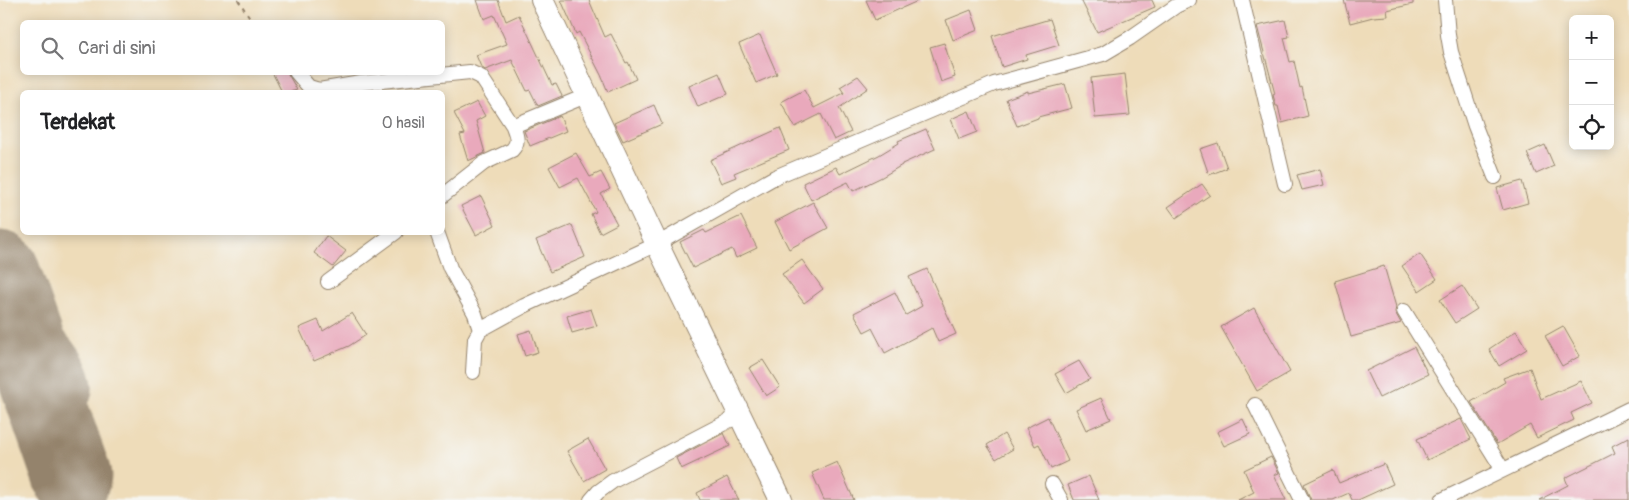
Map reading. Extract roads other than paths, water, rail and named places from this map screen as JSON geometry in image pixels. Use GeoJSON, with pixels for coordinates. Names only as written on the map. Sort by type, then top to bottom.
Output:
{"type":"FeatureCollection","features":[{"type":"Feature","properties":{"kind":"highway"},"geometry":{"type":"LineString","coordinates":[[542,0],[656,244],[780,500]]}},
{"type":"Feature","properties":{"kind":"street"},"geometry":{"type":"LineString","coordinates":[[480,330],[551,292],[656,244],[775,177],[1004,80],[1079,62],[1103,54],[1176,6],[1189,0]]}},
{"type":"Feature","properties":{"kind":"street"},"geometry":{"type":"LineString","coordinates":[[1242,0],[1286,184]]}},
{"type":"Feature","properties":{"kind":"street"},"geometry":{"type":"LineString","coordinates":[[1445,0],[1451,52],[1475,126],[1495,177]]}},
{"type":"Feature","properties":{"kind":"street"},"geometry":{"type":"LineString","coordinates":[[445,74],[465,72],[473,73],[481,78],[513,126],[518,141],[516,146],[484,163],[445,194]]}},
{"type":"Feature","properties":{"kind":"street"},"geometry":{"type":"LineString","coordinates":[[299,75],[309,87],[319,90],[361,83],[437,75]]}},
{"type":"Feature","properties":{"kind":"street"},"geometry":{"type":"LineString","coordinates":[[513,126],[588,95]]}},
{"type":"Feature","properties":{"kind":"street"},"geometry":{"type":"LineString","coordinates":[[328,282],[392,235]]}},
{"type":"Feature","properties":{"kind":"street"},"geometry":{"type":"LineString","coordinates":[[438,235],[450,268],[477,318],[480,330],[474,345],[473,372]]}},
{"type":"Feature","properties":{"kind":"street"},"geometry":{"type":"LineString","coordinates":[[1404,311],[1503,470]]}},
{"type":"Feature","properties":{"kind":"street"},"geometry":{"type":"LineString","coordinates":[[1255,405],[1302,500]]}},
{"type":"Feature","properties":{"kind":"street"},"geometry":{"type":"LineString","coordinates":[[1442,500],[1629,409]]}},
{"type":"Feature","properties":{"kind":"street"},"geometry":{"type":"LineString","coordinates":[[591,500],[613,481],[740,415]]}},
{"type":"Feature","properties":{"kind":"street"},"geometry":{"type":"LineString","coordinates":[[1052,484],[1061,500]]}}]}
